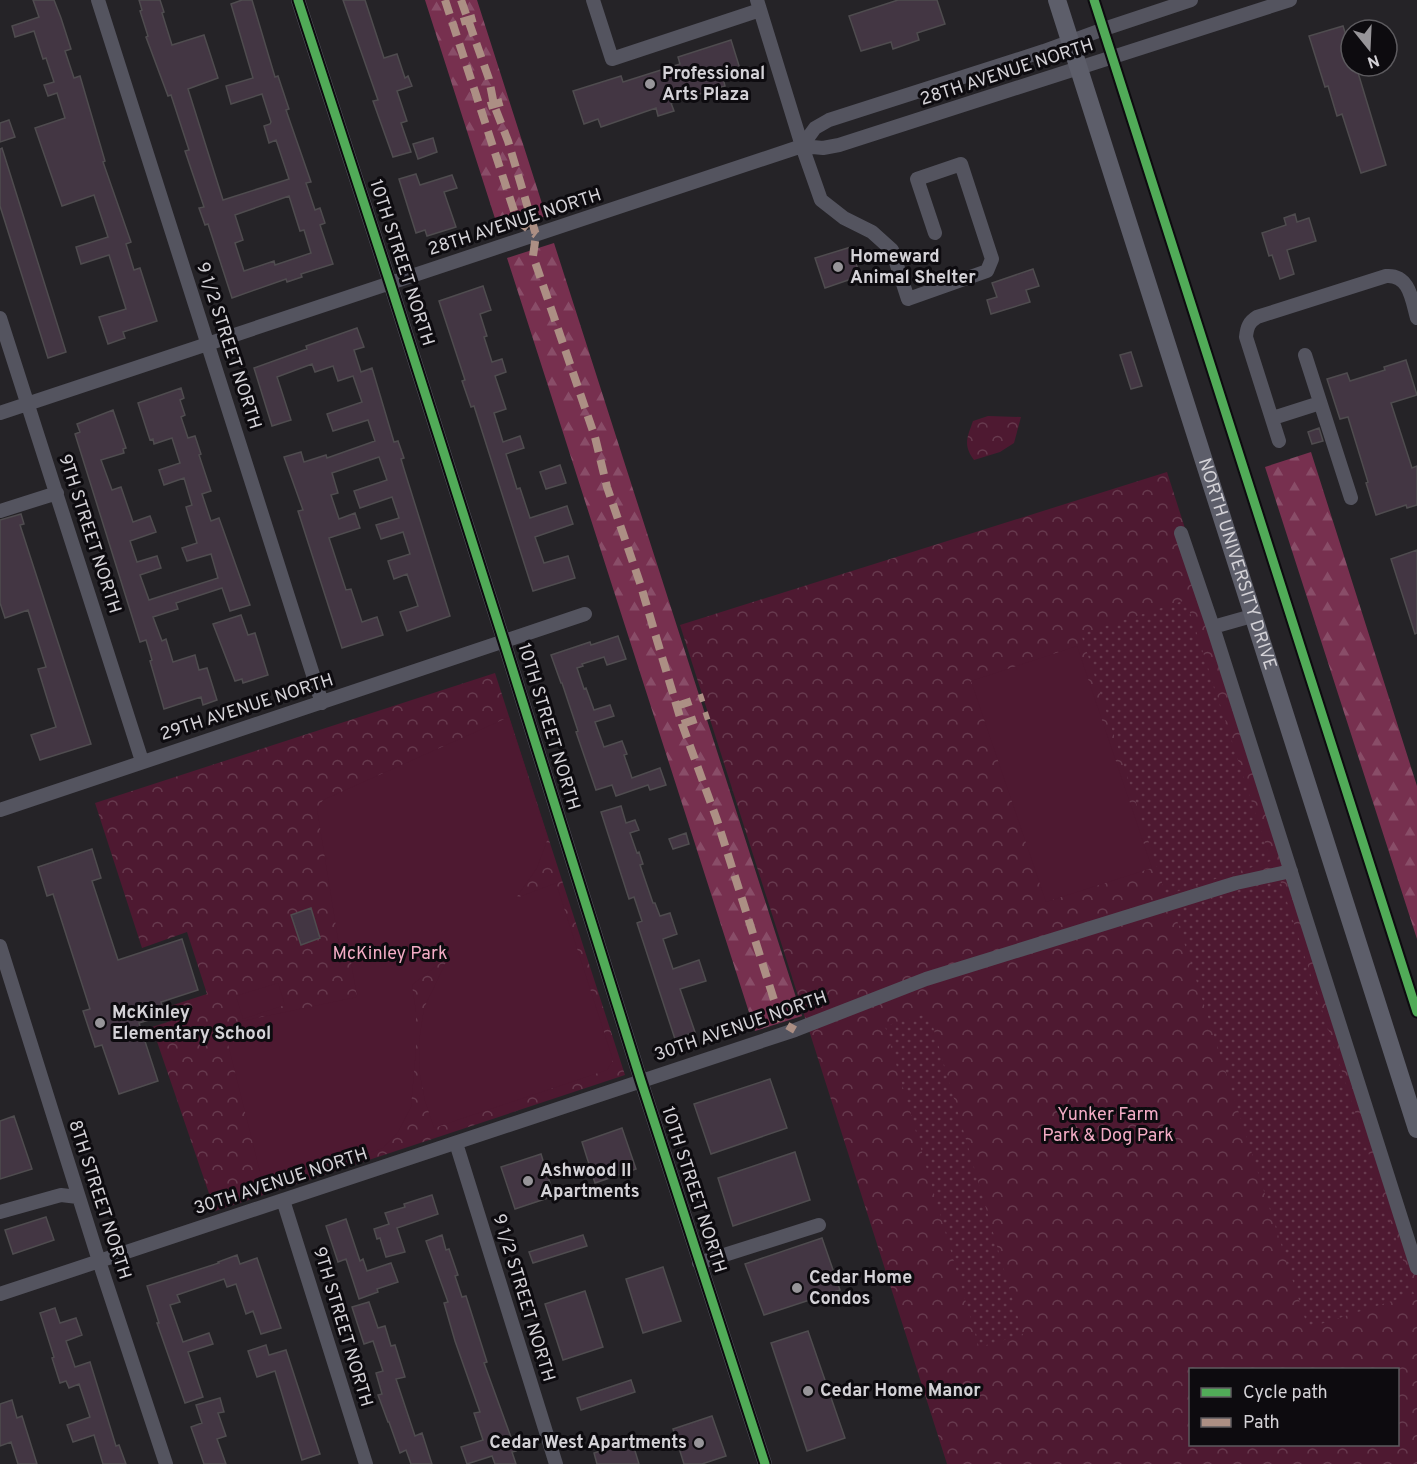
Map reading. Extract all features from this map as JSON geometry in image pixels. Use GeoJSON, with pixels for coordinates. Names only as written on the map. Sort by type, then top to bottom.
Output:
{"type":"FeatureCollection","features":[{"type":"Feature","properties":{"kind":"main road","name":"NORTH UNIVERSITY DRIVE"},"geometry":{"type":"LineString","coordinates":[[1057,0],[1417,1129]]}},
{"type":"Feature","properties":{"kind":"street","name":"9 1/2 STREET NORTH"},"geometry":{"type":"LineString","coordinates":[[98,0],[322,703]]}},
{"type":"Feature","properties":{"kind":"street","name":"10TH STREET NORTH"},"geometry":{"type":"LineString","coordinates":[[298,0],[504,642],[640,1081],[765,1464]]}},
{"type":"Feature","properties":{"kind":"street"},"geometry":{"type":"LineString","coordinates":[[594,0],[612,59],[759,5],[821,200],[844,218],[872,232],[892,250],[908,299],[973,278],[987,271],[992,259],[961,164],[917,179],[934,233]]}},
{"type":"Feature","properties":{"kind":"street","name":"28TH AVENUE NORTH"},"geometry":{"type":"LineString","coordinates":[[802,146],[815,128],[829,120],[1044,51],[1191,0]]}},
{"type":"Feature","properties":{"kind":"street","name":"28TH AVENUE NORTH"},"geometry":{"type":"LineString","coordinates":[[0,413],[802,146],[823,148],[839,145],[1290,0]]}},
{"type":"Feature","properties":{"kind":"street"},"geometry":{"type":"LineString","coordinates":[[1279,441],[1246,337],[1246,328],[1251,321],[1257,317],[1395,275],[1402,278],[1407,285],[1417,318]]}},
{"type":"Feature","properties":{"kind":"street","name":"9TH STREET NORTH"},"geometry":{"type":"LineString","coordinates":[[0,318],[142,761]]}},
{"type":"Feature","properties":{"kind":"street"},"geometry":{"type":"LineString","coordinates":[[1305,355],[1350,498]]}},
{"type":"Feature","properties":{"kind":"street"},"geometry":{"type":"LineString","coordinates":[[1272,418],[1320,403]]}},
{"type":"Feature","properties":{"kind":"street"},"geometry":{"type":"LineString","coordinates":[[0,511],[57,493]]}},
{"type":"Feature","properties":{"kind":"street"},"geometry":{"type":"LineString","coordinates":[[1181,533],[1417,1268]]}},
{"type":"Feature","properties":{"kind":"street","name":"29TH AVENUE NORTH"},"geometry":{"type":"LineString","coordinates":[[0,810],[585,614]]}},
{"type":"Feature","properties":{"kind":"street"},"geometry":{"type":"LineString","coordinates":[[1213,627],[1252,616]]}},
{"type":"Feature","properties":{"kind":"street","name":"30TH AVENUE NORTH"},"geometry":{"type":"LineString","coordinates":[[0,1294],[795,1030],[926,979],[1236,883],[1291,870]]}},
{"type":"Feature","properties":{"kind":"street","name":"8TH STREET NORTH"},"geometry":{"type":"LineString","coordinates":[[0,946],[78,1197],[166,1464]]}},
{"type":"Feature","properties":{"kind":"street","name":"9 1/2 STREET NORTH"},"geometry":{"type":"LineString","coordinates":[[456,1143],[556,1464]]}},
{"type":"Feature","properties":{"kind":"street"},"geometry":{"type":"LineString","coordinates":[[0,1212],[61,1195],[78,1197]]}},
{"type":"Feature","properties":{"kind":"street","name":"9TH STREET NORTH"},"geometry":{"type":"LineString","coordinates":[[284,1200],[366,1464]]}},
{"type":"Feature","properties":{"kind":"street"},"geometry":{"type":"LineString","coordinates":[[1403,1223],[1417,1219]]}},
{"type":"Feature","properties":{"kind":"street"},"geometry":{"type":"LineString","coordinates":[[699,1263],[819,1225]]}},
{"type":"Feature","properties":{"kind":"green space"},"geometry":{"type":"Polygon","coordinates":[[[425,0],[477,0],[546,216],[499,231],[425,0]]]}},
{"type":"Feature","properties":{"kind":"green space"},"geometry":{"type":"Polygon","coordinates":[[[554,243],[802,1016],[755,1031],[507,258],[554,243]]]}},
{"type":"Feature","properties":{"kind":"green space"},"geometry":{"type":"Polygon","coordinates":[[[988,416],[1021,417],[1014,443],[1000,452],[974,460],[967,446],[969,432],[973,421],[988,416]]]}},
{"type":"Feature","properties":{"kind":"green space"},"geometry":{"type":"Polygon","coordinates":[[[1311,452],[1417,786],[1417,939],[1265,467],[1311,452]]]}},
{"type":"Feature","properties":{"kind":"green space","name":"Yunker Farm Park & Dog Park"},"geometry":{"type":"Polygon","coordinates":[[[1167,472],[1417,1255],[1417,1464],[947,1464],[680,625],[1167,472]]]}},
{"type":"Feature","properties":{"kind":"green space"},"geometry":{"type":"Polygon","coordinates":[[[1186,600],[1271,861],[1166,895],[1081,634],[1186,600]]]}},
{"type":"Feature","properties":{"kind":"green space"},"geometry":{"type":"Polygon","coordinates":[[[1077,646],[1152,868],[1046,902],[971,681],[1077,646]]]}},
{"type":"Feature","properties":{"kind":"green space","name":"McKinley Park"},"geometry":{"type":"Polygon","coordinates":[[[495,673],[625,1075],[215,1211],[152,1027],[174,1020],[170,1006],[207,994],[187,932],[142,948],[95,803],[495,673]]]}},
{"type":"Feature","properties":{"kind":"green space"},"geometry":{"type":"Polygon","coordinates":[[[509,717],[548,838],[537,868],[516,898],[556,883],[613,1060],[607,1070],[434,1128],[425,1101],[420,1075],[419,1042],[424,1008],[449,956],[412,985],[416,1012],[416,1049],[411,1107],[398,1132],[383,1148],[264,1188],[225,1032],[233,1023],[357,997],[348,944],[339,945],[317,809],[323,800],[509,717]]]}},
{"type":"Feature","properties":{"kind":"green space"},"geometry":{"type":"Polygon","coordinates":[[[1279,877],[1414,1294],[1308,1328],[1174,911],[1279,877]]]}},
{"type":"Feature","properties":{"kind":"green space"},"geometry":{"type":"Polygon","coordinates":[[[278,983],[285,1005],[243,1019],[236,996],[278,983]]]}},
{"type":"Feature","properties":{"kind":"green space"},"geometry":{"type":"Polygon","coordinates":[[[929,1013],[1023,1335],[979,1347],[885,1026],[929,1013]]]}},
{"type":"Feature","properties":{"kind":"building"},"geometry":{"type":"Polygon","coordinates":[[[33,0],[54,0],[61,18],[71,49],[65,51],[74,78],[80,76],[105,161],[103,162],[131,242],[126,244],[134,270],[140,268],[157,321],[123,332],[125,338],[108,344],[99,317],[126,309],[109,255],[81,264],[76,247],[108,237],[94,195],[62,206],[35,128],[65,118],[57,93],[48,96],[44,85],[54,82],[46,58],[43,59],[34,31],[15,37],[12,26],[39,17],[33,0]]]}},
{"type":"Feature","properties":{"kind":"building"},"geometry":{"type":"Polygon","coordinates":[[[139,0],[160,0],[172,45],[204,35],[218,78],[188,89],[223,200],[289,179],[276,140],[269,143],[264,126],[271,122],[262,94],[231,104],[226,86],[253,78],[231,4],[242,0],[252,0],[275,77],[278,76],[289,109],[286,110],[311,182],[306,183],[315,210],[320,208],[325,223],[320,225],[333,264],[301,274],[302,277],[287,282],[286,279],[232,298],[208,224],[205,225],[199,208],[204,207],[185,151],[189,150],[171,95],[168,96],[146,37],[148,36],[140,11],[142,10],[139,0]],[[289,196],[235,215],[243,240],[235,243],[244,271],[274,261],[275,265],[311,253],[304,230],[300,231],[289,196]]]}},
{"type":"Feature","properties":{"kind":"building"},"geometry":{"type":"Polygon","coordinates":[[[343,0],[365,0],[384,58],[397,54],[405,78],[408,76],[412,86],[397,91],[407,121],[401,123],[411,152],[393,157],[373,101],[378,100],[343,0]]]}},
{"type":"Feature","properties":{"kind":"building"},"geometry":{"type":"Polygon","coordinates":[[[898,0],[937,0],[945,24],[917,33],[919,40],[893,49],[891,42],[861,51],[849,16],[898,0]]]}},
{"type":"Feature","properties":{"kind":"building"},"geometry":{"type":"Polygon","coordinates":[[[1339,27],[1339,78],[1360,78],[1386,165],[1361,173],[1342,114],[1337,116],[1309,36],[1339,27]]]}},
{"type":"Feature","properties":{"kind":"building","name":"Professional Arts Plaza"},"geometry":{"type":"Polygon","coordinates":[[[731,40],[741,72],[723,78],[725,86],[671,103],[674,111],[658,116],[656,108],[601,127],[598,119],[584,124],[573,91],[621,76],[623,82],[680,64],[678,57],[731,40]]]}},
{"type":"Feature","properties":{"kind":"building"},"geometry":{"type":"Polygon","coordinates":[[[9,120],[15,137],[0,142],[0,123],[9,120]]]}},
{"type":"Feature","properties":{"kind":"building"},"geometry":{"type":"Polygon","coordinates":[[[433,138],[437,152],[418,159],[413,144],[433,138]]]}},
{"type":"Feature","properties":{"kind":"building"},"geometry":{"type":"Polygon","coordinates":[[[2,148],[66,352],[48,358],[0,206],[0,149],[2,148]]]}},
{"type":"Feature","properties":{"kind":"building"},"geometry":{"type":"Polygon","coordinates":[[[416,174],[420,185],[452,175],[457,188],[444,192],[456,227],[427,236],[425,230],[416,233],[399,179],[416,174]]]}},
{"type":"Feature","properties":{"kind":"building"},"geometry":{"type":"Polygon","coordinates":[[[1295,214],[1297,222],[1309,218],[1316,241],[1287,250],[1294,274],[1280,279],[1272,255],[1269,256],[1262,233],[1286,225],[1284,218],[1295,214]]]}},
{"type":"Feature","properties":{"kind":"building","name":"Homeward Animal Shelter"},"geometry":{"type":"Polygon","coordinates":[[[851,247],[860,276],[825,288],[815,258],[851,247]]]}},
{"type":"Feature","properties":{"kind":"building"},"geometry":{"type":"Polygon","coordinates":[[[1033,269],[1039,286],[1026,290],[1030,302],[991,314],[987,300],[997,297],[992,283],[1033,269]]]}},
{"type":"Feature","properties":{"kind":"building"},"geometry":{"type":"Polygon","coordinates":[[[483,286],[491,310],[480,314],[487,336],[484,337],[492,362],[502,359],[506,372],[495,376],[506,409],[494,413],[503,442],[520,436],[524,448],[506,454],[517,489],[520,488],[530,518],[567,506],[573,524],[535,537],[544,563],[568,556],[575,578],[533,591],[474,406],[471,407],[462,381],[465,380],[439,301],[483,286]]]}},
{"type":"Feature","properties":{"kind":"building"},"geometry":{"type":"Polygon","coordinates":[[[357,328],[364,347],[354,350],[361,372],[372,368],[394,442],[398,441],[404,458],[401,459],[450,616],[407,631],[400,612],[418,606],[407,574],[394,579],[388,561],[410,554],[403,532],[381,539],[376,525],[399,518],[392,497],[360,508],[354,491],[387,480],[379,457],[332,473],[338,493],[331,495],[339,519],[355,513],[360,528],[329,538],[346,590],[351,589],[362,622],[377,617],[383,635],[342,648],[298,511],[303,510],[284,457],[301,452],[304,462],[326,455],[327,458],[375,441],[368,420],[333,431],[327,414],[362,402],[353,376],[338,381],[333,366],[315,372],[312,364],[277,377],[291,420],[272,426],[254,368],[357,328]]]}},
{"type":"Feature","properties":{"kind":"building"},"geometry":{"type":"Polygon","coordinates":[[[1131,352],[1142,386],[1131,389],[1120,355],[1131,352]]]}},
{"type":"Feature","properties":{"kind":"building"},"geometry":{"type":"Polygon","coordinates":[[[1406,360],[1417,395],[1391,403],[1412,468],[1417,466],[1417,505],[1407,508],[1406,505],[1376,515],[1348,417],[1340,419],[1327,379],[1347,373],[1350,381],[1385,370],[1384,367],[1406,360]]]}},
{"type":"Feature","properties":{"kind":"building"},"geometry":{"type":"Polygon","coordinates":[[[181,388],[184,398],[180,400],[185,415],[181,417],[188,438],[195,436],[211,491],[202,494],[211,521],[219,518],[250,605],[230,611],[222,588],[176,603],[178,609],[153,617],[162,641],[166,639],[173,662],[195,655],[199,670],[207,668],[217,700],[203,705],[201,697],[164,709],[146,640],[140,642],[75,434],[80,432],[77,424],[113,410],[126,448],[123,449],[124,453],[101,460],[112,490],[121,487],[133,522],[150,516],[156,532],[130,541],[137,562],[157,556],[161,568],[140,575],[149,600],[218,578],[211,554],[187,561],[182,548],[197,543],[186,507],[192,505],[184,478],[164,485],[159,470],[180,463],[172,438],[154,444],[153,439],[150,440],[138,403],[181,388]]]}},
{"type":"Feature","properties":{"kind":"building"},"geometry":{"type":"Polygon","coordinates":[[[1319,428],[1323,441],[1312,444],[1308,432],[1319,428]]]}},
{"type":"Feature","properties":{"kind":"building"},"geometry":{"type":"Polygon","coordinates":[[[560,465],[566,483],[546,489],[540,472],[560,465]]]}},
{"type":"Feature","properties":{"kind":"building"},"geometry":{"type":"Polygon","coordinates":[[[21,514],[24,524],[20,525],[91,744],[40,760],[31,735],[56,727],[38,669],[46,667],[28,610],[5,618],[0,603],[0,520],[21,514]]]}},
{"type":"Feature","properties":{"kind":"building"},"geometry":{"type":"Polygon","coordinates":[[[1417,550],[1417,633],[1415,634],[1391,559],[1417,550]]]}},
{"type":"Feature","properties":{"kind":"building"},"geometry":{"type":"Polygon","coordinates":[[[241,615],[248,635],[255,633],[268,675],[243,683],[242,679],[235,681],[213,624],[241,615]]]}},
{"type":"Feature","properties":{"kind":"building"},"geometry":{"type":"Polygon","coordinates":[[[618,636],[626,659],[607,665],[604,657],[582,664],[583,666],[577,668],[594,710],[610,705],[614,716],[595,722],[604,747],[622,741],[632,778],[660,768],[666,785],[650,790],[648,785],[616,796],[612,785],[596,790],[551,655],[590,642],[591,645],[618,636]]]}},
{"type":"Feature","properties":{"kind":"building"},"geometry":{"type":"Polygon","coordinates":[[[621,806],[626,823],[635,820],[639,830],[630,833],[643,864],[640,865],[653,903],[660,916],[670,913],[677,934],[663,939],[673,969],[699,960],[706,981],[680,989],[695,1032],[675,1039],[637,923],[642,921],[634,897],[629,899],[601,812],[621,806]]]}},
{"type":"Feature","properties":{"kind":"building"},"geometry":{"type":"Polygon","coordinates":[[[686,833],[689,844],[673,849],[669,839],[686,833]]]}},
{"type":"Feature","properties":{"kind":"building"},"geometry":{"type":"Polygon","coordinates":[[[92,849],[101,878],[92,881],[118,960],[182,939],[198,990],[161,1002],[165,1015],[139,1023],[158,1081],[119,1094],[102,1045],[95,1047],[83,1011],[90,1009],[53,894],[47,896],[38,867],[92,849]]]}},
{"type":"Feature","properties":{"kind":"building"},"geometry":{"type":"Polygon","coordinates":[[[311,908],[320,938],[301,945],[291,915],[311,908]]]}},
{"type":"Feature","properties":{"kind":"building"},"geometry":{"type":"Polygon","coordinates":[[[770,1079],[787,1128],[711,1154],[694,1104],[770,1079]]]}},
{"type":"Feature","properties":{"kind":"building"},"geometry":{"type":"Polygon","coordinates":[[[14,1116],[32,1169],[0,1179],[0,1121],[14,1116]]]}},
{"type":"Feature","properties":{"kind":"building"},"geometry":{"type":"Polygon","coordinates":[[[622,1128],[636,1169],[595,1183],[582,1142],[622,1128]]]}},
{"type":"Feature","properties":{"kind":"building"},"geometry":{"type":"Polygon","coordinates":[[[795,1152],[810,1200],[733,1226],[718,1178],[795,1152]]]}},
{"type":"Feature","properties":{"kind":"building","name":"Ashwood II Apartments"},"geometry":{"type":"Polygon","coordinates":[[[541,1154],[554,1196],[515,1209],[501,1167],[541,1154]]]}},
{"type":"Feature","properties":{"kind":"building"},"geometry":{"type":"Polygon","coordinates":[[[432,1195],[438,1214],[397,1228],[405,1252],[386,1257],[380,1238],[377,1239],[374,1229],[389,1224],[385,1213],[432,1195]]]}},
{"type":"Feature","properties":{"kind":"building"},"geometry":{"type":"Polygon","coordinates":[[[46,1217],[54,1240],[13,1254],[5,1230],[46,1217]]]}},
{"type":"Feature","properties":{"kind":"building"},"geometry":{"type":"Polygon","coordinates":[[[346,1219],[360,1261],[363,1259],[367,1271],[391,1263],[398,1282],[377,1289],[378,1292],[359,1299],[346,1259],[338,1262],[326,1226],[346,1219]]]}},
{"type":"Feature","properties":{"kind":"building"},"geometry":{"type":"Polygon","coordinates":[[[442,1235],[446,1250],[449,1249],[458,1275],[455,1276],[462,1297],[466,1296],[487,1362],[484,1363],[516,1451],[512,1452],[516,1464],[495,1464],[492,1456],[467,1464],[461,1447],[483,1440],[474,1413],[480,1412],[455,1341],[444,1303],[448,1302],[426,1241],[442,1235]]]}},
{"type":"Feature","properties":{"kind":"building"},"geometry":{"type":"Polygon","coordinates":[[[583,1235],[587,1246],[533,1263],[529,1252],[583,1235]]]}},
{"type":"Feature","properties":{"kind":"building"},"geometry":{"type":"Polygon","coordinates":[[[822,1238],[840,1290],[764,1315],[745,1264],[822,1238]]]}},
{"type":"Feature","properties":{"kind":"building"},"geometry":{"type":"Polygon","coordinates":[[[237,1255],[240,1264],[257,1258],[281,1328],[261,1334],[253,1311],[246,1314],[236,1284],[227,1287],[224,1279],[177,1295],[180,1302],[170,1305],[183,1342],[209,1333],[213,1344],[188,1352],[203,1397],[185,1403],[157,1323],[159,1323],[147,1286],[237,1255]]]}},
{"type":"Feature","properties":{"kind":"building"},"geometry":{"type":"Polygon","coordinates":[[[663,1267],[681,1321],[643,1333],[626,1279],[663,1267]]]}},
{"type":"Feature","properties":{"kind":"building"},"geometry":{"type":"Polygon","coordinates":[[[585,1291],[603,1347],[563,1360],[545,1304],[585,1291]]]}},
{"type":"Feature","properties":{"kind":"building"},"geometry":{"type":"Polygon","coordinates":[[[369,1302],[378,1328],[385,1326],[391,1346],[395,1345],[405,1377],[396,1379],[415,1436],[422,1433],[432,1464],[411,1464],[406,1450],[400,1453],[378,1395],[382,1394],[376,1373],[383,1371],[373,1341],[364,1344],[352,1307],[369,1302]]]}},
{"type":"Feature","properties":{"kind":"building"},"geometry":{"type":"Polygon","coordinates":[[[55,1308],[60,1323],[76,1318],[82,1335],[66,1341],[75,1367],[90,1362],[116,1446],[119,1445],[126,1464],[103,1464],[94,1435],[73,1442],[67,1425],[90,1417],[79,1384],[69,1388],[66,1381],[60,1383],[40,1313],[55,1308]]]}},
{"type":"Feature","properties":{"kind":"building","name":"Cedar Home Manor"},"geometry":{"type":"Polygon","coordinates":[[[808,1331],[845,1438],[807,1451],[771,1343],[808,1331]]]}},
{"type":"Feature","properties":{"kind":"building"},"geometry":{"type":"Polygon","coordinates":[[[266,1345],[269,1355],[286,1350],[320,1454],[302,1460],[275,1371],[257,1377],[248,1351],[266,1345]]]}},
{"type":"Feature","properties":{"kind":"building"},"geometry":{"type":"Polygon","coordinates":[[[631,1380],[635,1392],[581,1410],[577,1398],[631,1380]]]}},
{"type":"Feature","properties":{"kind":"building"},"geometry":{"type":"Polygon","coordinates":[[[220,1398],[224,1412],[218,1413],[226,1436],[217,1439],[226,1464],[204,1464],[191,1427],[202,1423],[196,1405],[220,1398]]]}},
{"type":"Feature","properties":{"kind":"building"},"geometry":{"type":"Polygon","coordinates":[[[12,1400],[17,1418],[22,1416],[37,1464],[18,1464],[11,1442],[0,1446],[0,1404],[12,1400]]]}},
{"type":"Feature","properties":{"kind":"building","name":"Cedar West Apartments"},"geometry":{"type":"Polygon","coordinates":[[[712,1416],[726,1456],[702,1464],[684,1464],[673,1429],[712,1416]]]}},
{"type":"Feature","properties":{"kind":"building"},"geometry":{"type":"Polygon","coordinates":[[[632,1441],[639,1464],[597,1464],[594,1453],[632,1441]]]}},
{"type":"Feature","properties":{"kind":"marked path"},"geometry":{"type":"LineString","coordinates":[[445,0],[517,220],[536,235]]}},
{"type":"Feature","properties":{"kind":"marked path"},"geometry":{"type":"LineString","coordinates":[[461,0],[489,79],[494,105],[508,141],[536,235],[533,256],[595,437],[607,487],[640,583],[682,724],[717,820],[781,1022],[795,1030]]}},
{"type":"Feature","properties":{"kind":"marked path"},"geometry":{"type":"LineString","coordinates":[[461,22],[482,16]]}},
{"type":"Feature","properties":{"kind":"marked path"},"geometry":{"type":"LineString","coordinates":[[488,106],[509,100]]}},
{"type":"Feature","properties":{"kind":"marked path"},"geometry":{"type":"LineString","coordinates":[[677,706],[704,697]]}},
{"type":"Feature","properties":{"kind":"marked path"},"geometry":{"type":"LineString","coordinates":[[682,724],[709,715]]}},
{"type":"Feature","properties":{"kind":"cycle path"},"geometry":{"type":"LineString","coordinates":[[298,0],[765,1464]]}},
{"type":"Feature","properties":{"kind":"cycle path"},"geometry":{"type":"LineString","coordinates":[[1094,0],[1417,1012]]}},
{"type":"Feature","properties":{"kind":"place","name":"Professional Arts Plaza"},"geometry":{"type":"Point","coordinates":[650,84]}},
{"type":"Feature","properties":{"kind":"place","name":"Homeward Animal Shelter"},"geometry":{"type":"Point","coordinates":[838,267]}},
{"type":"Feature","properties":{"kind":"place","name":"McKinley Elementary School"},"geometry":{"type":"Point","coordinates":[100,1023]}},
{"type":"Feature","properties":{"kind":"place","name":"Ashwood II Apartments"},"geometry":{"type":"Point","coordinates":[528,1181]}},
{"type":"Feature","properties":{"kind":"place","name":"Cedar Home Condos"},"geometry":{"type":"Point","coordinates":[797,1288]}},
{"type":"Feature","properties":{"kind":"place","name":"Cedar Home Manor"},"geometry":{"type":"Point","coordinates":[808,1391]}},
{"type":"Feature","properties":{"kind":"place","name":"Cedar West Apartments"},"geometry":{"type":"Point","coordinates":[699,1443]}}]}
